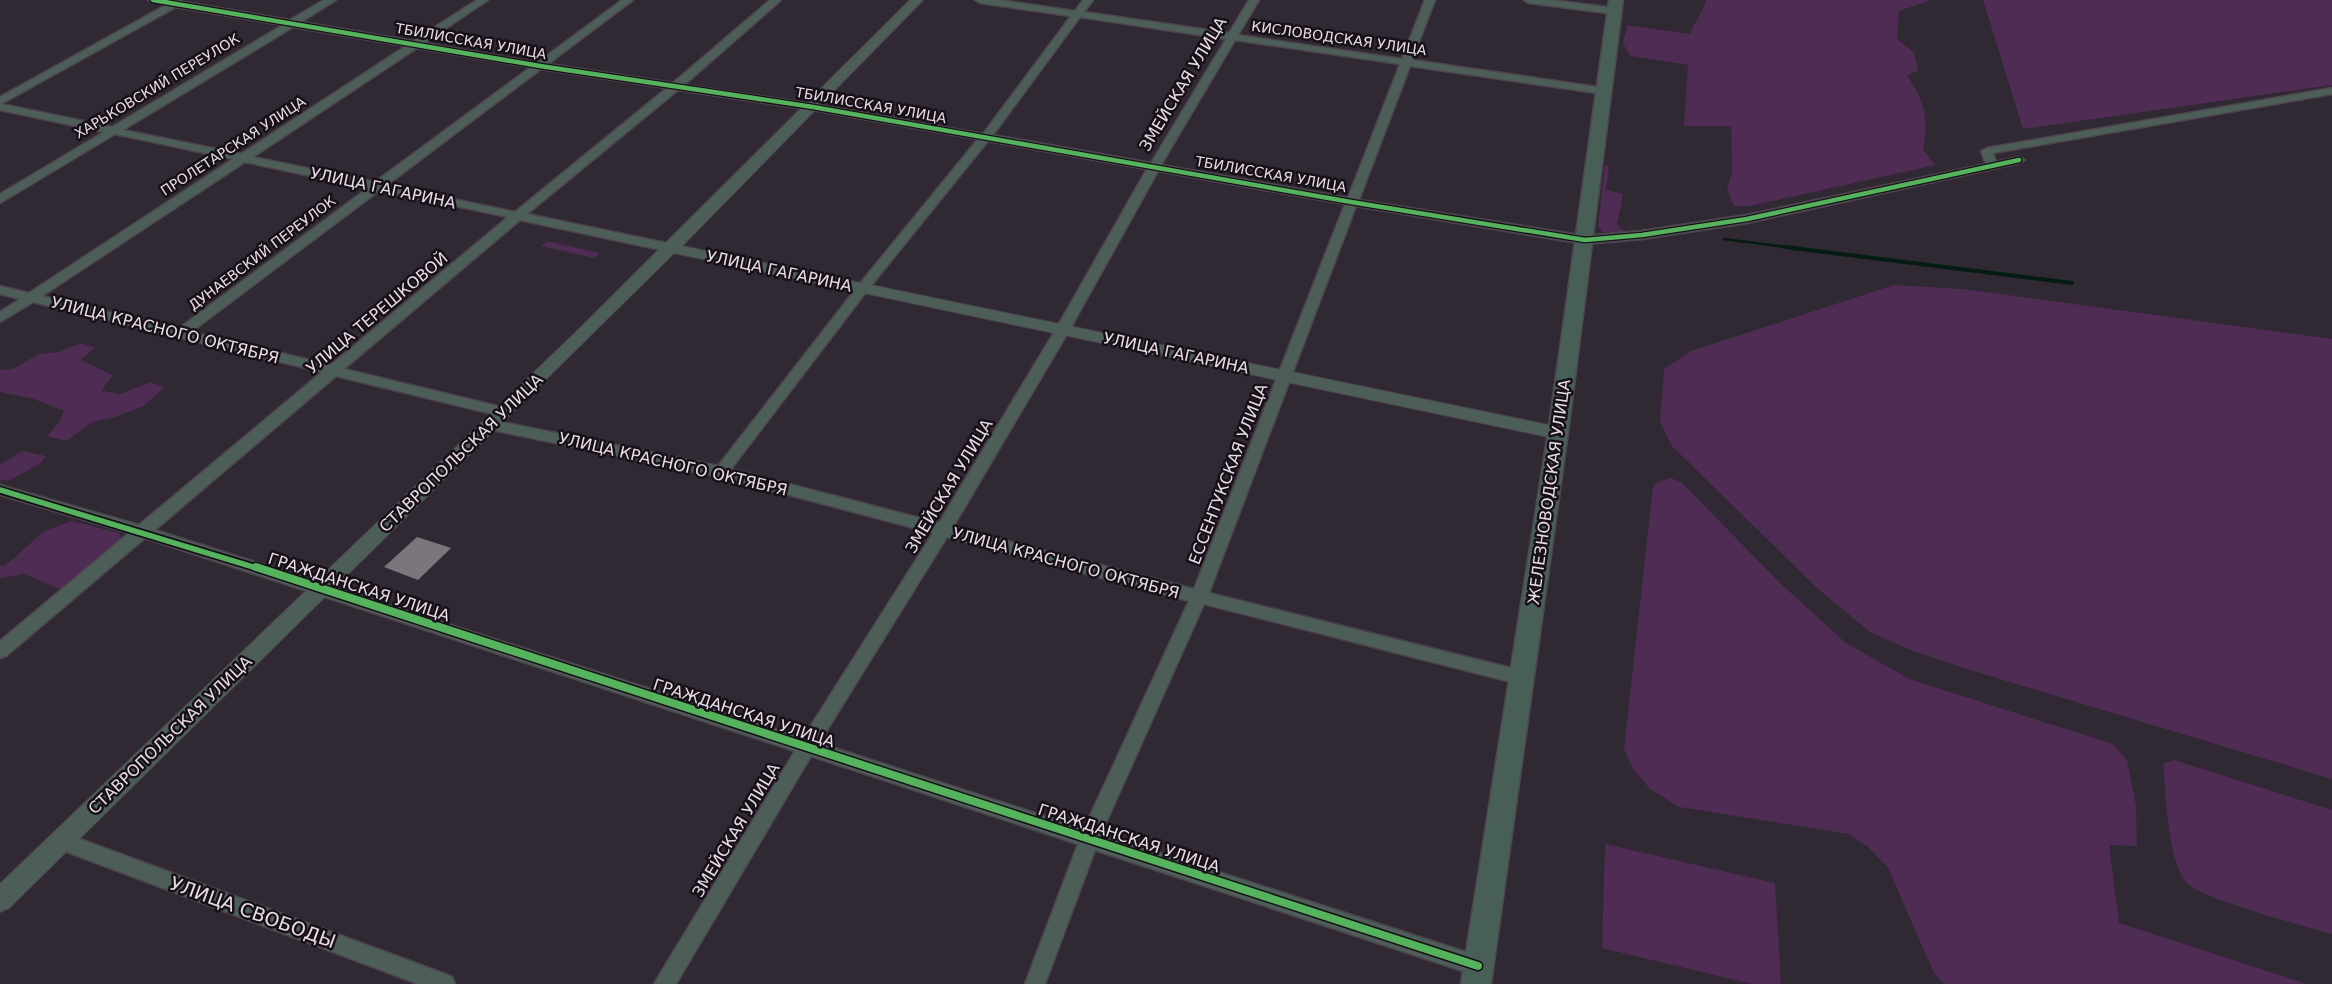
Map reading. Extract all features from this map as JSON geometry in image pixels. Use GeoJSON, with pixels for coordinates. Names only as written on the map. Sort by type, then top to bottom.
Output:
{"type":"FeatureCollection","features":[{"type":"Feature","properties":{"kind":"main road","name":"ЖЕЛЕЗНОВОДСКАЯ УЛИЦА"},"geometry":{"type":"LineString","coordinates":[[1477,975],[1558,433],[1615,5]]}},
{"type":"Feature","properties":{"kind":"street","name":"ТБИЛИССКАЯ УЛИЦА"},"geometry":{"type":"LineString","coordinates":[[153,0],[178,2],[291,24],[540,66],[813,107],[1352,202],[1585,240],[1642,236],[1747,219],[2019,160]]}},
{"type":"Feature","properties":{"kind":"street","name":"ХАРЬКОВСКИЙ ПЕРЕУЛОК"},"geometry":{"type":"LineString","coordinates":[[0,199],[331,0]]}},
{"type":"Feature","properties":{"kind":"street","name":"ПРОЛЕТАРСКАЯ УЛИЦА"},"geometry":{"type":"LineString","coordinates":[[0,318],[483,0]]}},
{"type":"Feature","properties":{"kind":"street","name":"ДУНАЕВСКИЙ ПЕРЕУЛОК"},"geometry":{"type":"LineString","coordinates":[[179,334],[628,0]]}},
{"type":"Feature","properties":{"kind":"street","name":"УЛИЦА ТЕРЕШКОВОЙ"},"geometry":{"type":"LineString","coordinates":[[0,651],[336,371],[516,217],[675,87],[776,0]]}},
{"type":"Feature","properties":{"kind":"street","name":"СТАВРОПОЛЬСКАЯ УЛИЦА"},"geometry":{"type":"LineString","coordinates":[[0,900],[321,588],[492,425],[813,107],[916,0]]}},
{"type":"Feature","properties":{"kind":"street","name":"КИСЛОВОДСКАЯ УЛИЦА"},"geometry":{"type":"LineString","coordinates":[[980,0],[1604,91]]}},
{"type":"Feature","properties":{"kind":"street"},"geometry":{"type":"LineString","coordinates":[[721,472],[862,289],[986,137],[1088,0]]}},
{"type":"Feature","properties":{"kind":"street","name":"ЗМЕЙСКАЯ УЛИЦА"},"geometry":{"type":"LineString","coordinates":[[664,984],[806,748],[943,530],[1063,329],[1155,166],[1254,0]]}},
{"type":"Feature","properties":{"kind":"street","name":"ЕССЕНТУКСКАЯ УЛИЦА"},"geometry":{"type":"LineString","coordinates":[[1035,984],[1089,839],[1199,597],[1430,0]]}},
{"type":"Feature","properties":{"kind":"street"},"geometry":{"type":"LineString","coordinates":[[1528,0],[1615,5]]}},
{"type":"Feature","properties":{"kind":"street"},"geometry":{"type":"LineString","coordinates":[[0,101],[178,2]]}},
{"type":"Feature","properties":{"kind":"street"},"geometry":{"type":"LineString","coordinates":[[1992,166],[1987,151],[2332,91]]}},
{"type":"Feature","properties":{"kind":"street","name":"УЛИЦА ГАГАРИНА"},"geometry":{"type":"LineString","coordinates":[[0,107],[516,217],[1558,433]]}},
{"type":"Feature","properties":{"kind":"street","name":"УЛИЦА КРАСНОГО ОКТЯБРЯ"},"geometry":{"type":"LineString","coordinates":[[0,290],[505,412]]}},
{"type":"Feature","properties":{"kind":"street","name":"УЛИЦА КРАСНОГО ОКТЯБРЯ"},"geometry":{"type":"LineString","coordinates":[[492,425],[721,472],[1199,597],[1522,678]]}},
{"type":"Feature","properties":{"kind":"street","name":"ГРАЖДАНСКАЯ УЛИЦА"},"geometry":{"type":"LineString","coordinates":[[0,490],[144,532],[321,588],[1089,839],[1477,975]]}},
{"type":"Feature","properties":{"kind":"street","name":"УЛИЦА СВОБОДЫ"},"geometry":{"type":"LineString","coordinates":[[61,841],[445,984]]}},
{"type":"Feature","properties":{"kind":"shaded area"},"geometry":{"type":"Polygon","coordinates":[[[1706,0],[1932,0],[1899,11],[1897,39],[1914,52],[1918,71],[1907,75],[1922,102],[1924,111],[1926,129],[1923,150],[1936,165],[1750,206],[1734,206],[1727,189],[1732,173],[1731,126],[1684,126],[1688,65],[1631,56],[1623,44],[1627,25],[1690,34],[1706,0]]]}},
{"type":"Feature","properties":{"kind":"shaded area"},"geometry":{"type":"Polygon","coordinates":[[[1983,0],[2332,0],[2332,85],[2023,129],[1983,0]]]}},
{"type":"Feature","properties":{"kind":"shaded area"},"geometry":{"type":"Polygon","coordinates":[[[1605,164],[1609,167],[1606,190],[1623,194],[1617,225],[1624,231],[1621,233],[1602,232],[1598,226],[1605,164]]]}},
{"type":"Feature","properties":{"kind":"shaded area"},"geometry":{"type":"Polygon","coordinates":[[[547,241],[599,253],[594,258],[541,246],[547,241]]]}},
{"type":"Feature","properties":{"kind":"shaded area"},"geometry":{"type":"Polygon","coordinates":[[[1894,285],[1963,289],[2332,339],[2332,779],[1973,671],[1913,651],[1870,632],[1816,587],[1672,446],[1660,422],[1664,369],[1691,351],[1894,285]]]}},
{"type":"Feature","properties":{"kind":"shaded area"},"geometry":{"type":"Polygon","coordinates":[[[81,343],[95,348],[81,360],[113,375],[101,391],[120,394],[150,382],[164,387],[144,406],[116,417],[92,422],[67,441],[47,436],[60,421],[64,411],[34,399],[0,392],[0,370],[13,369],[39,354],[59,352],[81,343]]]}},
{"type":"Feature","properties":{"kind":"shaded area"},"geometry":{"type":"Polygon","coordinates":[[[22,451],[46,456],[41,463],[8,481],[0,479],[0,465],[22,451]]]}},
{"type":"Feature","properties":{"kind":"shaded area"},"geometry":{"type":"Polygon","coordinates":[[[1671,478],[1682,483],[1780,583],[1846,643],[1909,679],[2113,744],[2127,760],[2136,806],[2137,846],[2109,845],[2119,923],[2307,984],[1944,984],[1934,973],[1888,868],[1868,847],[1849,834],[1679,807],[1650,789],[1633,769],[1624,749],[1653,486],[1660,481],[1671,478]]]}},
{"type":"Feature","properties":{"kind":"shaded area"},"geometry":{"type":"Polygon","coordinates":[[[72,521],[119,533],[121,538],[62,590],[24,574],[0,578],[0,566],[5,566],[44,531],[72,521]]]}},
{"type":"Feature","properties":{"kind":"shaded area"},"geometry":{"type":"Polygon","coordinates":[[[2174,760],[2332,810],[2332,934],[2230,904],[2194,888],[2185,881],[2174,856],[2171,841],[2163,764],[2174,760]]]}},
{"type":"Feature","properties":{"kind":"shaded area"},"geometry":{"type":"Polygon","coordinates":[[[1605,844],[1775,883],[1781,984],[1752,984],[1602,948],[1605,844]]]}},
{"type":"Feature","properties":{"kind":"building"},"geometry":{"type":"Polygon","coordinates":[[[417,537],[451,548],[418,580],[384,567],[417,537]]]}},
{"type":"Feature","properties":{"kind":"waterway"},"geometry":{"type":"LineString","coordinates":[[1724,239],[1794,248]]}},
{"type":"Feature","properties":{"kind":"waterway"},"geometry":{"type":"LineString","coordinates":[[1785,247],[2072,283]]}},
{"type":"Feature","properties":{"kind":"cycle path"},"geometry":{"type":"LineString","coordinates":[[153,0],[540,66],[813,107],[1351,202],[1585,240],[1642,235],[1747,219],[2019,160]]}},
{"type":"Feature","properties":{"kind":"cycle path"},"geometry":{"type":"LineString","coordinates":[[0,490],[144,532],[299,581],[1478,966]]}}]}
